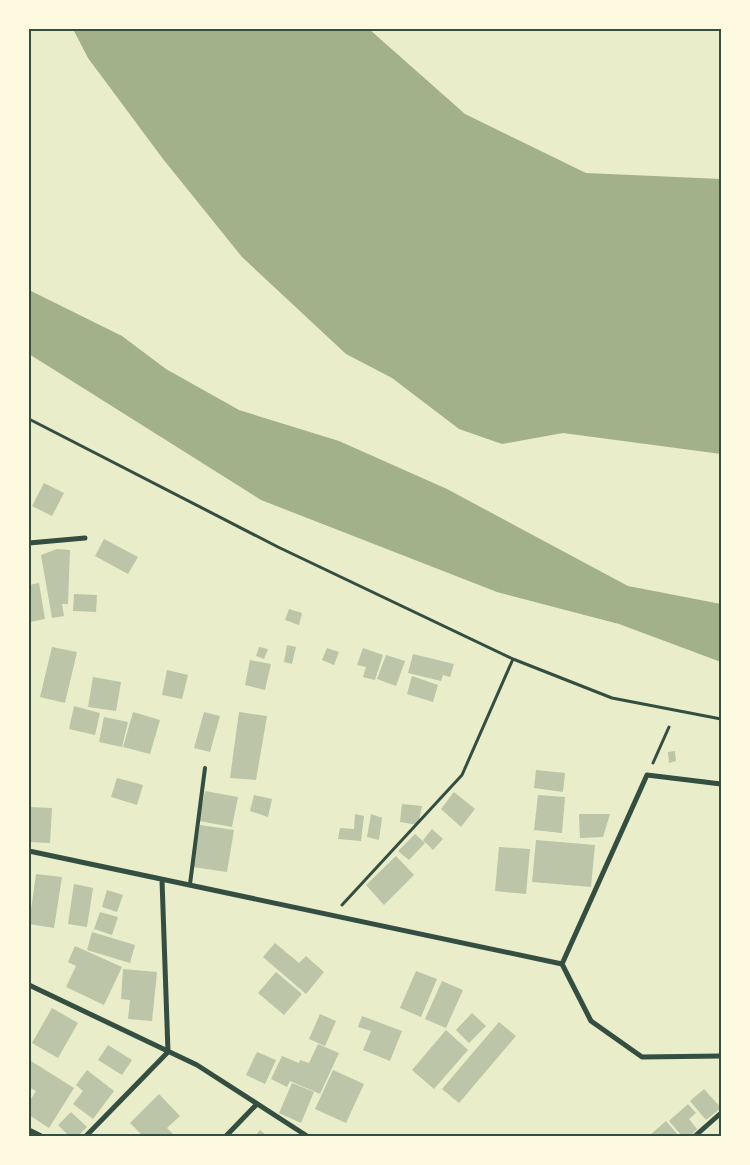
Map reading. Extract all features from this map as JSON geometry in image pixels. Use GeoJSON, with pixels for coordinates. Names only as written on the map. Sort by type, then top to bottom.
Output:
{"type":"FeatureCollection","features":[{"type":"Feature","properties":{"kind":"street"},"geometry":{"type":"LineString","coordinates":[[29,543],[85,538]]}},
{"type":"Feature","properties":{"kind":"street"},"geometry":{"type":"LineString","coordinates":[[562,964],[647,775],[721,784]]}},
{"type":"Feature","properties":{"kind":"street"},"geometry":{"type":"LineString","coordinates":[[29,851],[562,964]]}},
{"type":"Feature","properties":{"kind":"street"},"geometry":{"type":"LineString","coordinates":[[86,1136],[168,1052],[162,880]]}},
{"type":"Feature","properties":{"kind":"street"},"geometry":{"type":"LineString","coordinates":[[562,964],[591,1021],[642,1057],[721,1056]]}},
{"type":"Feature","properties":{"kind":"street"},"geometry":{"type":"LineString","coordinates":[[29,986],[197,1065],[306,1136]]}},
{"type":"Feature","properties":{"kind":"street"},"geometry":{"type":"LineString","coordinates":[[226,1136],[256,1105]]}},
{"type":"Feature","properties":{"kind":"street"},"geometry":{"type":"LineString","coordinates":[[694,1136],[721,1113]]}},
{"type":"Feature","properties":{"kind":"street"},"geometry":{"type":"LineString","coordinates":[[29,1130],[41,1136]]}},
{"type":"Feature","properties":{"kind":"lane"},"geometry":{"type":"LineString","coordinates":[[190,884],[205,768]]}},
{"type":"Feature","properties":{"kind":"path"},"geometry":{"type":"LineString","coordinates":[[29,419],[278,547],[513,659],[612,698],[721,719]]}},
{"type":"Feature","properties":{"kind":"path"},"geometry":{"type":"LineString","coordinates":[[331,916],[462,775],[513,659]]}},
{"type":"Feature","properties":{"kind":"path"},"geometry":{"type":"LineString","coordinates":[[647,775],[669,727]]}},
{"type":"Feature","properties":{"kind":"shaded area"},"geometry":{"type":"Polygon","coordinates":[[[73,29],[369,29],[465,114],[586,173],[721,179],[721,454],[563,433],[502,444],[459,429],[392,378],[346,354],[242,257],[163,159],[88,58],[73,29]]]}},
{"type":"Feature","properties":{"kind":"shaded area"},"geometry":{"type":"Polygon","coordinates":[[[29,290],[122,336],[166,369],[239,410],[339,441],[447,489],[628,586],[721,604],[721,662],[619,624],[497,592],[261,500],[29,354],[29,290]]]}},
{"type":"Feature","properties":{"kind":"building"},"geometry":{"type":"Polygon","coordinates":[[[44,483],[64,493],[52,516],[32,506],[44,483]]]}},
{"type":"Feature","properties":{"kind":"building"},"geometry":{"type":"Polygon","coordinates":[[[104,539],[138,557],[128,574],[95,556],[104,539]]]}},
{"type":"Feature","properties":{"kind":"building"},"geometry":{"type":"Polygon","coordinates":[[[57,549],[70,550],[68,604],[62,604],[64,616],[52,618],[41,555],[57,549]]]}},
{"type":"Feature","properties":{"kind":"building"},"geometry":{"type":"Polygon","coordinates":[[[39,583],[45,619],[30,622],[29,585],[39,583]]]}},
{"type":"Feature","properties":{"kind":"building"},"geometry":{"type":"Polygon","coordinates":[[[74,594],[97,595],[96,612],[73,611],[74,594]]]}},
{"type":"Feature","properties":{"kind":"building"},"geometry":{"type":"Polygon","coordinates":[[[289,609],[302,613],[299,625],[285,620],[289,609]]]}},
{"type":"Feature","properties":{"kind":"building"},"geometry":{"type":"Polygon","coordinates":[[[287,645],[296,647],[292,664],[284,662],[287,645]]]}},
{"type":"Feature","properties":{"kind":"building"},"geometry":{"type":"Polygon","coordinates":[[[52,647],[77,652],[65,703],[40,697],[52,647]]]}},
{"type":"Feature","properties":{"kind":"building"},"geometry":{"type":"Polygon","coordinates":[[[259,647],[268,649],[264,659],[256,656],[259,647]]]}},
{"type":"Feature","properties":{"kind":"building"},"geometry":{"type":"Polygon","coordinates":[[[327,648],[339,652],[334,665],[322,660],[327,648]]]}},
{"type":"Feature","properties":{"kind":"building"},"geometry":{"type":"Polygon","coordinates":[[[363,648],[383,655],[375,680],[363,677],[366,667],[357,665],[363,648]]]}},
{"type":"Feature","properties":{"kind":"building"},"geometry":{"type":"Polygon","coordinates":[[[413,654],[454,664],[450,677],[443,675],[441,681],[408,673],[413,654]]]}},
{"type":"Feature","properties":{"kind":"building"},"geometry":{"type":"Polygon","coordinates":[[[386,655],[405,661],[396,686],[377,679],[386,655]]]}},
{"type":"Feature","properties":{"kind":"building"},"geometry":{"type":"Polygon","coordinates":[[[250,660],[271,664],[265,690],[245,685],[250,660]]]}},
{"type":"Feature","properties":{"kind":"building"},"geometry":{"type":"Polygon","coordinates":[[[167,670],[188,675],[182,699],[162,695],[167,670]]]}},
{"type":"Feature","properties":{"kind":"building"},"geometry":{"type":"Polygon","coordinates":[[[412,676],[438,685],[433,702],[407,694],[412,676]]]}},
{"type":"Feature","properties":{"kind":"building"},"geometry":{"type":"Polygon","coordinates":[[[93,677],[121,682],[116,711],[88,707],[93,677]]]}},
{"type":"Feature","properties":{"kind":"building"},"geometry":{"type":"Polygon","coordinates":[[[74,706],[100,713],[95,735],[69,729],[74,706]]]}},
{"type":"Feature","properties":{"kind":"building"},"geometry":{"type":"Polygon","coordinates":[[[133,712],[160,720],[150,754],[123,747],[133,712]]]}},
{"type":"Feature","properties":{"kind":"building"},"geometry":{"type":"Polygon","coordinates":[[[204,712],[220,716],[210,752],[194,748],[204,712]]]}},
{"type":"Feature","properties":{"kind":"building"},"geometry":{"type":"Polygon","coordinates":[[[239,712],[267,716],[256,780],[230,778],[239,712]]]}},
{"type":"Feature","properties":{"kind":"building"},"geometry":{"type":"Polygon","coordinates":[[[104,717],[128,722],[122,747],[99,742],[104,717]]]}},
{"type":"Feature","properties":{"kind":"building"},"geometry":{"type":"Polygon","coordinates":[[[675,751],[676,761],[669,763],[668,752],[675,751]]]}},
{"type":"Feature","properties":{"kind":"building"},"geometry":{"type":"Polygon","coordinates":[[[536,770],[565,773],[563,792],[534,788],[536,770]]]}},
{"type":"Feature","properties":{"kind":"building"},"geometry":{"type":"Polygon","coordinates":[[[117,778],[143,785],[137,805],[111,797],[117,778]]]}},
{"type":"Feature","properties":{"kind":"building"},"geometry":{"type":"Polygon","coordinates":[[[205,791],[238,797],[232,827],[199,821],[205,791]]]}},
{"type":"Feature","properties":{"kind":"building"},"geometry":{"type":"Polygon","coordinates":[[[454,792],[475,809],[461,827],[441,809],[454,792]]]}},
{"type":"Feature","properties":{"kind":"building"},"geometry":{"type":"Polygon","coordinates":[[[254,795],[272,799],[268,817],[250,811],[254,795]]]}},
{"type":"Feature","properties":{"kind":"building"},"geometry":{"type":"Polygon","coordinates":[[[538,795],[565,797],[562,833],[534,830],[538,795]]]}},
{"type":"Feature","properties":{"kind":"building"},"geometry":{"type":"Polygon","coordinates":[[[402,804],[422,806],[418,825],[400,822],[402,804]]]}},
{"type":"Feature","properties":{"kind":"building"},"geometry":{"type":"Polygon","coordinates":[[[29,807],[52,808],[50,843],[29,842],[29,807]]]}},
{"type":"Feature","properties":{"kind":"building"},"geometry":{"type":"Polygon","coordinates":[[[355,814],[364,816],[361,841],[338,839],[340,828],[354,829],[355,814]]]}},
{"type":"Feature","properties":{"kind":"building"},"geometry":{"type":"Polygon","coordinates":[[[371,814],[382,818],[379,840],[367,837],[371,814]]]}},
{"type":"Feature","properties":{"kind":"building"},"geometry":{"type":"Polygon","coordinates":[[[579,814],[610,814],[603,837],[580,838],[579,814]]]}},
{"type":"Feature","properties":{"kind":"building"},"geometry":{"type":"Polygon","coordinates":[[[200,825],[234,830],[227,872],[193,867],[200,825]]]}},
{"type":"Feature","properties":{"kind":"building"},"geometry":{"type":"Polygon","coordinates":[[[432,829],[443,839],[433,850],[423,840],[432,829]]]}},
{"type":"Feature","properties":{"kind":"building"},"geometry":{"type":"Polygon","coordinates":[[[415,834],[425,843],[409,860],[398,851],[415,834]]]}},
{"type":"Feature","properties":{"kind":"building"},"geometry":{"type":"Polygon","coordinates":[[[536,840],[595,845],[591,887],[532,882],[536,840]]]}},
{"type":"Feature","properties":{"kind":"building"},"geometry":{"type":"Polygon","coordinates":[[[499,847],[530,849],[526,894],[495,891],[499,847]]]}},
{"type":"Feature","properties":{"kind":"building"},"geometry":{"type":"Polygon","coordinates":[[[396,856],[414,875],[384,905],[366,885],[396,856]]]}},
{"type":"Feature","properties":{"kind":"building"},"geometry":{"type":"Polygon","coordinates":[[[36,874],[62,877],[54,928],[29,924],[36,874]]]}},
{"type":"Feature","properties":{"kind":"building"},"geometry":{"type":"Polygon","coordinates":[[[74,884],[93,888],[87,927],[68,924],[74,884]]]}},
{"type":"Feature","properties":{"kind":"building"},"geometry":{"type":"Polygon","coordinates":[[[107,890],[123,895],[117,912],[102,907],[107,890]]]}},
{"type":"Feature","properties":{"kind":"building"},"geometry":{"type":"Polygon","coordinates":[[[100,912],[118,917],[112,935],[94,929],[100,912]]]}},
{"type":"Feature","properties":{"kind":"building"},"geometry":{"type":"Polygon","coordinates":[[[92,932],[135,945],[130,963],[87,950],[92,932]]]}},
{"type":"Feature","properties":{"kind":"building"},"geometry":{"type":"Polygon","coordinates":[[[275,943],[299,963],[306,956],[324,972],[306,994],[263,957],[275,943]]]}},
{"type":"Feature","properties":{"kind":"building"},"geometry":{"type":"Polygon","coordinates":[[[75,946],[122,967],[104,1005],[66,987],[76,966],[68,962],[75,946]]]}},
{"type":"Feature","properties":{"kind":"building"},"geometry":{"type":"Polygon","coordinates":[[[123,969],[157,972],[152,1021],[128,1019],[130,1000],[121,999],[123,969]]]}},
{"type":"Feature","properties":{"kind":"building"},"geometry":{"type":"Polygon","coordinates":[[[416,971],[437,979],[421,1017],[400,1008],[416,971]]]}},
{"type":"Feature","properties":{"kind":"building"},"geometry":{"type":"Polygon","coordinates":[[[276,972],[302,994],[284,1015],[258,993],[276,972]]]}},
{"type":"Feature","properties":{"kind":"building"},"geometry":{"type":"Polygon","coordinates":[[[442,981],[463,990],[446,1028],[425,1019],[442,981]]]}},
{"type":"Feature","properties":{"kind":"building"},"geometry":{"type":"Polygon","coordinates":[[[52,1008],[78,1023],[58,1058],[32,1043],[52,1008]]]}},
{"type":"Feature","properties":{"kind":"building"},"geometry":{"type":"Polygon","coordinates":[[[472,1013],[486,1026],[469,1043],[456,1030],[472,1013]]]}},
{"type":"Feature","properties":{"kind":"building"},"geometry":{"type":"Polygon","coordinates":[[[320,1014],[336,1021],[325,1046],[309,1039],[320,1014]]]}},
{"type":"Feature","properties":{"kind":"building"},"geometry":{"type":"Polygon","coordinates":[[[362,1016],[402,1031],[390,1061],[363,1050],[371,1031],[358,1027],[362,1016]]]}},
{"type":"Feature","properties":{"kind":"building"},"geometry":{"type":"Polygon","coordinates":[[[499,1022],[516,1036],[459,1103],[442,1089],[499,1022]]]}},
{"type":"Feature","properties":{"kind":"building"},"geometry":{"type":"Polygon","coordinates":[[[446,1030],[468,1050],[434,1089],[412,1070],[446,1030]]]}},
{"type":"Feature","properties":{"kind":"building"},"geometry":{"type":"Polygon","coordinates":[[[318,1044],[339,1053],[320,1094],[290,1081],[287,1087],[271,1079],[282,1056],[299,1063],[300,1060],[309,1063],[318,1044]]]}},
{"type":"Feature","properties":{"kind":"building"},"geometry":{"type":"Polygon","coordinates":[[[108,1045],[132,1060],[122,1075],[98,1060],[108,1045]]]}},
{"type":"Feature","properties":{"kind":"building"},"geometry":{"type":"Polygon","coordinates":[[[257,1052],[276,1060],[265,1084],[246,1075],[257,1052]]]}},
{"type":"Feature","properties":{"kind":"building"},"geometry":{"type":"Polygon","coordinates":[[[31,1061],[74,1088],[49,1128],[29,1115],[29,1102],[36,1091],[29,1087],[31,1061]]]}},
{"type":"Feature","properties":{"kind":"building"},"geometry":{"type":"Polygon","coordinates":[[[87,1070],[114,1091],[93,1119],[73,1104],[83,1091],[76,1085],[87,1070]]]}},
{"type":"Feature","properties":{"kind":"building"},"geometry":{"type":"Polygon","coordinates":[[[333,1070],[364,1084],[346,1123],[315,1109],[333,1070]]]}},
{"type":"Feature","properties":{"kind":"building"},"geometry":{"type":"Polygon","coordinates":[[[292,1083],[314,1092],[301,1123],[279,1113],[292,1083]]]}},
{"type":"Feature","properties":{"kind":"building"},"geometry":{"type":"Polygon","coordinates":[[[704,1089],[721,1108],[706,1120],[690,1101],[704,1089]]]}},
{"type":"Feature","properties":{"kind":"building"},"geometry":{"type":"Polygon","coordinates":[[[159,1094],[180,1116],[167,1128],[175,1136],[143,1136],[130,1123],[159,1094]]]}},
{"type":"Feature","properties":{"kind":"building"},"geometry":{"type":"Polygon","coordinates":[[[688,1104],[696,1113],[689,1119],[697,1129],[690,1136],[682,1136],[669,1121],[688,1104]]]}},
{"type":"Feature","properties":{"kind":"building"},"geometry":{"type":"Polygon","coordinates":[[[71,1112],[87,1127],[78,1136],[69,1136],[58,1125],[71,1112]]]}},
{"type":"Feature","properties":{"kind":"building"},"geometry":{"type":"Polygon","coordinates":[[[666,1121],[679,1136],[650,1135],[666,1121]]]}},
{"type":"Feature","properties":{"kind":"building"},"geometry":{"type":"Polygon","coordinates":[[[260,1130],[267,1136],[255,1136],[260,1130]]]}}]}
